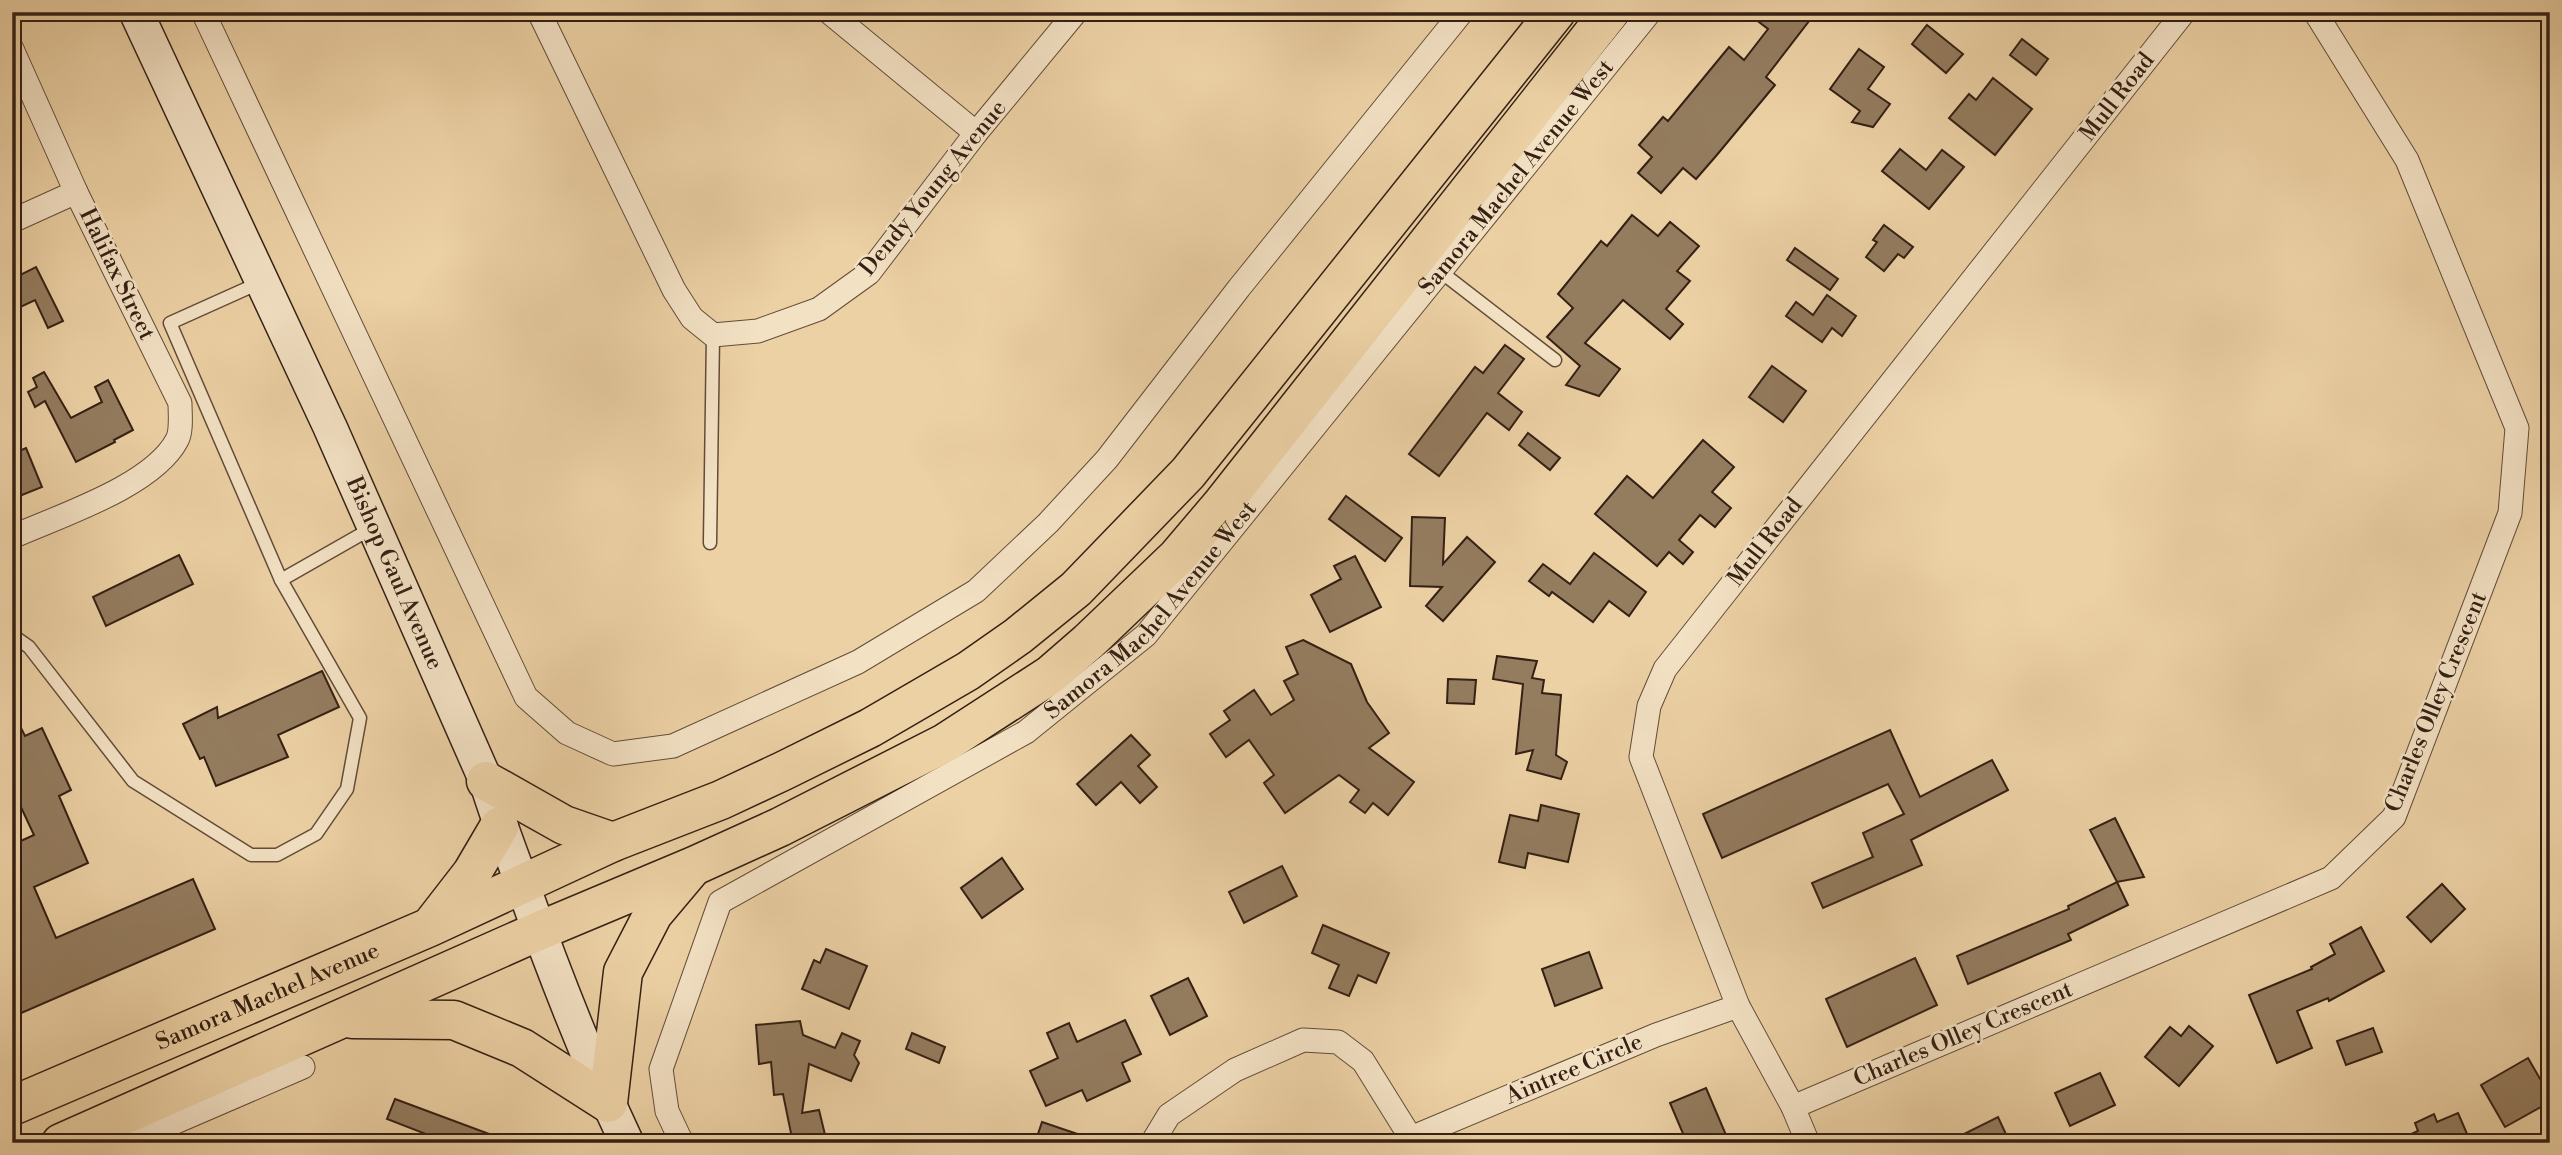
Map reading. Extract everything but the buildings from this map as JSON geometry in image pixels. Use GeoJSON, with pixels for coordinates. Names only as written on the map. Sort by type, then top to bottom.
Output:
{"type":"FeatureCollection","features":[{"type":"Feature","properties":{"kind":"highway"},"geometry":{"type":"LineString","coordinates":[[523,885],[613,842],[721,800],[870,728],[968,671],[1018,636],[1076,589],[1188,473],[1556,12]]}},
{"type":"Feature","properties":{"kind":"highway","name":"Samora Machel Avenue West"},"geometry":{"type":"LineString","coordinates":[[538,931],[694,866],[861,787],[945,743],[1050,675],[1177,557],[1610,12]]}},
{"type":"Feature","properties":{"kind":"highway"},"geometry":{"type":"LineString","coordinates":[[486,781],[564,825],[613,842]]}},
{"type":"Feature","properties":{"kind":"highway"},"geometry":{"type":"LineString","coordinates":[[430,927],[472,873],[499,827]]}},
{"type":"Feature","properties":{"kind":"highway"},"geometry":{"type":"LineString","coordinates":[[340,1018],[454,1020],[522,1048],[608,1103],[623,972],[653,914],[694,866]]}},
{"type":"Feature","properties":{"kind":"highway","name":"Samora Machel Avenue"},"geometry":{"type":"LineString","coordinates":[[12,1106],[523,885]]}},
{"type":"Feature","properties":{"kind":"highway"},"geometry":{"type":"LineString","coordinates":[[61,1143],[538,931]]}},
{"type":"Feature","properties":{"kind":"main road","name":"Bishop Gaul Avenue"},"geometry":{"type":"LineString","coordinates":[[136,12],[374,527],[486,781],[499,827],[523,885],[538,931],[627,1143]]}},
{"type":"Feature","properties":{"kind":"street"},"geometry":{"type":"LineString","coordinates":[[202,12],[526,697],[567,733],[613,754],[673,746],[858,662],[976,592],[1048,523],[1107,459],[1238,288],[1462,12]]}},
{"type":"Feature","properties":{"kind":"street"},"geometry":{"type":"LineString","coordinates":[[540,12],[674,290],[692,318],[713,335]]}},
{"type":"Feature","properties":{"kind":"street"},"geometry":{"type":"LineString","coordinates":[[828,12],[976,133]]}},
{"type":"Feature","properties":{"kind":"street","name":"Dendy Young Avenue"},"geometry":{"type":"LineString","coordinates":[[713,335],[758,331],[819,309],[869,273],[976,133],[1076,12]]}},
{"type":"Feature","properties":{"kind":"street","name":"Samora Machel Avenue West"},"geometry":{"type":"LineString","coordinates":[[682,1143],[667,1111],[661,1069],[720,902],[1026,732],[1146,635],[1650,12]]}},
{"type":"Feature","properties":{"kind":"street","name":"Mull Road"},"geometry":{"type":"LineString","coordinates":[[1808,1143],[1793,1107],[1738,1006],[1641,757],[1649,706],[1665,669],[2184,12]]}},
{"type":"Feature","properties":{"kind":"street","name":"Charles Olley Crescent"},"geometry":{"type":"LineString","coordinates":[[1793,1107],[2331,878],[2394,817],[2510,513],[2517,428],[2407,160],[2315,12]]}},
{"type":"Feature","properties":{"kind":"street","name":"Halifax Street"},"geometry":{"type":"LineString","coordinates":[[12,49],[76,192],[180,403],[179,438],[160,464],[129,485],[12,537]]}},
{"type":"Feature","properties":{"kind":"street"},"geometry":{"type":"LineString","coordinates":[[12,221],[76,192]]}},
{"type":"Feature","properties":{"kind":"street","name":"Aintree Circle"},"geometry":{"type":"LineString","coordinates":[[1152,1143],[1168,1115],[1235,1070],[1303,1040],[1338,1042],[1363,1061],[1414,1140],[1656,1035],[1738,1006]]}},
{"type":"Feature","properties":{"kind":"street"},"geometry":{"type":"LineString","coordinates":[[127,1143],[303,1067]]}},
{"type":"Feature","properties":{"kind":"lane"},"geometry":{"type":"LineString","coordinates":[[1441,272],[1555,360]]}},
{"type":"Feature","properties":{"kind":"lane"},"geometry":{"type":"LineString","coordinates":[[12,635],[29,647],[133,781],[251,855],[277,855],[316,834],[347,789],[360,719],[281,580],[170,323],[262,282]]}},
{"type":"Feature","properties":{"kind":"lane"},"geometry":{"type":"LineString","coordinates":[[710,543],[713,335]]}},
{"type":"Feature","properties":{"kind":"lane"},"geometry":{"type":"LineString","coordinates":[[281,580],[374,527]]}}]}
